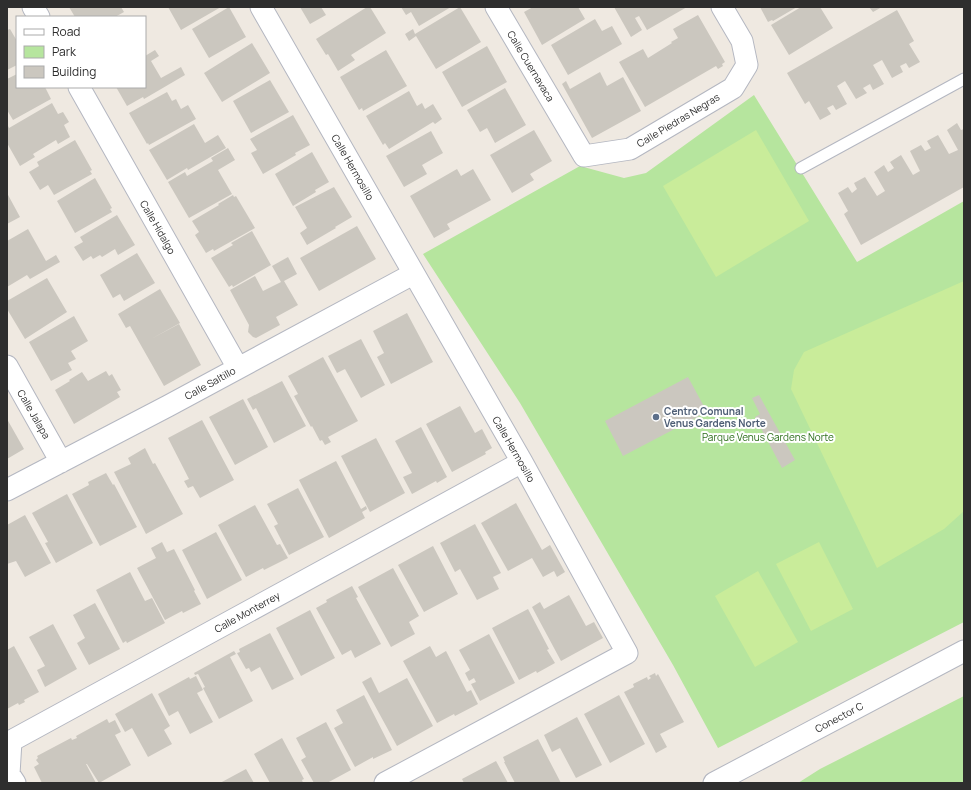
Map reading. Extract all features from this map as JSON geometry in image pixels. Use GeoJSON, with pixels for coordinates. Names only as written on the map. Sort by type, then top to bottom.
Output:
{"type":"FeatureCollection","features":[{"type":"Feature","properties":{"kind":"street"},"geometry":{"type":"LineString","coordinates":[[33,7],[38,16]]}},
{"type":"Feature","properties":{"kind":"street","name":"Calle Hermosillo"},"geometry":{"type":"LineString","coordinates":[[261,7],[522,462],[627,653],[385,783]]}},
{"type":"Feature","properties":{"kind":"street","name":"Calle Cuernavaca"},"geometry":{"type":"LineString","coordinates":[[496,7],[566,124]]}},
{"type":"Feature","properties":{"kind":"street","name":"Calle Piedras Negras"},"geometry":{"type":"LineString","coordinates":[[566,124],[584,156],[630,149],[733,88],[747,65],[742,41],[722,7]]}},
{"type":"Feature","properties":{"kind":"street","name":"Calle Hidalgo"},"geometry":{"type":"LineString","coordinates":[[80,88],[238,368]]}},
{"type":"Feature","properties":{"kind":"street","name":"Calle Saltillo"},"geometry":{"type":"LineString","coordinates":[[7,490],[168,406],[413,274]]}},
{"type":"Feature","properties":{"kind":"street","name":"Calle Jalapa"},"geometry":{"type":"LineString","coordinates":[[7,366],[61,462]]}},
{"type":"Feature","properties":{"kind":"street","name":"Calle Monterrey"},"geometry":{"type":"LineString","coordinates":[[15,783],[9,774],[11,741],[522,462]]}},
{"type":"Feature","properties":{"kind":"street","name":"Conector C"},"geometry":{"type":"LineString","coordinates":[[714,783],[964,651]]}},
{"type":"Feature","properties":{"kind":"lane"},"geometry":{"type":"LineString","coordinates":[[801,168],[964,79]]}},
{"type":"Feature","properties":{"kind":"green space","name":"Parque Venus Gardens Norte"},"geometry":{"type":"Polygon","coordinates":[[[754,95],[857,262],[964,201],[964,622],[718,748],[673,665],[520,403],[423,254],[580,166],[624,178],[646,173],[754,95]]]}},
{"type":"Feature","properties":{"kind":"green space"},"geometry":{"type":"Polygon","coordinates":[[[756,130],[809,221],[716,277],[663,186],[756,130]]]}},
{"type":"Feature","properties":{"kind":"green space"},"geometry":{"type":"Polygon","coordinates":[[[964,281],[964,511],[944,529],[877,568],[791,389],[794,370],[804,352],[964,281]]]}},
{"type":"Feature","properties":{"kind":"green space"},"geometry":{"type":"Polygon","coordinates":[[[819,542],[853,609],[811,631],[776,564],[819,542]]]}},
{"type":"Feature","properties":{"kind":"green space"},"geometry":{"type":"Polygon","coordinates":[[[758,571],[798,642],[755,667],[715,596],[758,571]]]}},
{"type":"Feature","properties":{"kind":"green space"},"geometry":{"type":"Polygon","coordinates":[[[964,696],[964,783],[798,783],[820,769],[964,696]]]}},
{"type":"Feature","properties":{"kind":"building"},"geometry":{"type":"Polygon","coordinates":[[[69,7],[121,7],[124,12],[117,16],[74,16],[69,7]]]}},
{"type":"Feature","properties":{"kind":"building"},"geometry":{"type":"Polygon","coordinates":[[[168,7],[221,7],[181,30],[168,7]]]}},
{"type":"Feature","properties":{"kind":"building"},"geometry":{"type":"Polygon","coordinates":[[[229,7],[246,37],[209,58],[192,29],[229,7]]]}},
{"type":"Feature","properties":{"kind":"building"},"geometry":{"type":"Polygon","coordinates":[[[300,7],[321,7],[326,15],[310,24],[300,7]]]}},
{"type":"Feature","properties":{"kind":"building"},"geometry":{"type":"Polygon","coordinates":[[[367,7],[370,7],[386,33],[351,55],[355,60],[338,71],[328,54],[326,55],[316,39],[367,7]]]}},
{"type":"Feature","properties":{"kind":"building"},"geometry":{"type":"Polygon","coordinates":[[[401,7],[451,7],[419,26],[411,12],[406,15],[401,7]]]}},
{"type":"Feature","properties":{"kind":"building"},"geometry":{"type":"Polygon","coordinates":[[[460,7],[481,42],[436,69],[416,36],[409,41],[405,34],[413,29],[415,34],[460,7]]]}},
{"type":"Feature","properties":{"kind":"building"},"geometry":{"type":"Polygon","coordinates":[[[533,7],[578,7],[585,19],[542,45],[524,12],[533,7]]]}},
{"type":"Feature","properties":{"kind":"building"},"geometry":{"type":"Polygon","coordinates":[[[614,7],[687,7],[647,30],[639,16],[635,18],[642,30],[631,37],[614,7]]]}},
{"type":"Feature","properties":{"kind":"building"},"geometry":{"type":"Polygon","coordinates":[[[760,7],[797,7],[773,21],[768,22],[760,7]]]}},
{"type":"Feature","properties":{"kind":"building"},"geometry":{"type":"Polygon","coordinates":[[[801,7],[820,7],[833,28],[789,55],[771,25],[801,7]]]}},
{"type":"Feature","properties":{"kind":"building"},"geometry":{"type":"Polygon","coordinates":[[[869,7],[882,7],[873,12],[869,7]]]}},
{"type":"Feature","properties":{"kind":"building"},"geometry":{"type":"Polygon","coordinates":[[[897,10],[914,41],[909,44],[920,62],[909,68],[906,63],[900,66],[903,72],[892,78],[882,60],[873,65],[884,84],[873,90],[870,84],[863,88],[867,93],[856,99],[845,81],[837,86],[847,104],[836,110],[833,105],[827,108],[831,114],[820,120],[809,101],[805,104],[787,73],[897,10]]]}},
{"type":"Feature","properties":{"kind":"building"},"geometry":{"type":"Polygon","coordinates":[[[698,15],[725,62],[722,64],[723,66],[718,69],[716,66],[645,107],[619,62],[643,49],[648,58],[678,38],[673,29],[698,15]]]}},
{"type":"Feature","properties":{"kind":"building"},"geometry":{"type":"Polygon","coordinates":[[[595,19],[602,31],[612,26],[622,44],[568,75],[551,45],[595,19]]]}},
{"type":"Feature","properties":{"kind":"building"},"geometry":{"type":"Polygon","coordinates":[[[10,29],[16,39],[16,66],[7,70],[7,30],[10,29]]]}},
{"type":"Feature","properties":{"kind":"building"},"geometry":{"type":"Polygon","coordinates":[[[252,43],[270,73],[222,102],[204,73],[252,43]]]}},
{"type":"Feature","properties":{"kind":"building"},"geometry":{"type":"Polygon","coordinates":[[[487,46],[507,82],[462,107],[442,72],[487,46]]]}},
{"type":"Feature","properties":{"kind":"building"},"geometry":{"type":"Polygon","coordinates":[[[155,50],[159,56],[151,61],[161,78],[181,67],[185,75],[144,99],[143,97],[127,106],[117,88],[146,88],[146,55],[155,50]]]}},
{"type":"Feature","properties":{"kind":"building"},"geometry":{"type":"Polygon","coordinates":[[[386,50],[407,86],[363,111],[362,108],[359,110],[340,77],[386,50]]]}},
{"type":"Feature","properties":{"kind":"building"},"geometry":{"type":"Polygon","coordinates":[[[600,72],[607,86],[623,77],[641,111],[592,138],[562,84],[566,81],[570,89],[600,72]]]}},
{"type":"Feature","properties":{"kind":"building"},"geometry":{"type":"Polygon","coordinates":[[[16,74],[16,88],[46,88],[51,99],[13,120],[7,110],[7,79],[16,74]]]}},
{"type":"Feature","properties":{"kind":"building"},"geometry":{"type":"Polygon","coordinates":[[[270,80],[289,112],[251,133],[233,101],[270,80]]]}},
{"type":"Feature","properties":{"kind":"building"},"geometry":{"type":"Polygon","coordinates":[[[505,88],[526,125],[495,143],[487,128],[480,132],[467,110],[505,88]]]}},
{"type":"Feature","properties":{"kind":"building"},"geometry":{"type":"Polygon","coordinates":[[[409,91],[417,106],[422,103],[425,109],[433,104],[442,119],[435,124],[433,122],[389,149],[385,143],[383,145],[366,116],[409,91]]]}},
{"type":"Feature","properties":{"kind":"building"},"geometry":{"type":"Polygon","coordinates":[[[167,92],[172,101],[176,99],[181,109],[188,105],[196,119],[149,145],[129,113],[167,92]]]}},
{"type":"Feature","properties":{"kind":"building"},"geometry":{"type":"Polygon","coordinates":[[[52,103],[58,114],[63,112],[69,122],[64,125],[70,137],[58,144],[56,140],[33,154],[35,157],[20,166],[7,143],[7,124],[9,128],[52,103]]]}},
{"type":"Feature","properties":{"kind":"building"},"geometry":{"type":"Polygon","coordinates":[[[293,115],[310,145],[263,174],[251,153],[257,150],[250,139],[293,115]]]}},
{"type":"Feature","properties":{"kind":"building"},"geometry":{"type":"Polygon","coordinates":[[[957,123],[961,130],[964,129],[964,187],[861,245],[844,214],[848,211],[838,193],[848,187],[852,193],[857,189],[854,183],[865,177],[877,196],[885,191],[874,172],[884,165],[888,172],[894,168],[890,162],[901,155],[913,175],[920,171],[910,151],[921,145],[925,151],[931,148],[927,141],[938,135],[949,154],[958,150],[947,130],[957,123]]]}},
{"type":"Feature","properties":{"kind":"building"},"geometry":{"type":"Polygon","coordinates":[[[194,124],[205,143],[218,135],[226,148],[188,170],[187,168],[167,180],[149,150],[194,124]]]}},
{"type":"Feature","properties":{"kind":"building"},"geometry":{"type":"Polygon","coordinates":[[[534,130],[552,161],[530,174],[534,180],[512,193],[490,155],[534,130]]]}},
{"type":"Feature","properties":{"kind":"building"},"geometry":{"type":"Polygon","coordinates":[[[431,131],[443,153],[422,165],[427,174],[404,187],[386,156],[431,131]]]}},
{"type":"Feature","properties":{"kind":"building"},"geometry":{"type":"Polygon","coordinates":[[[75,140],[92,170],[90,171],[92,174],[54,195],[48,185],[40,190],[29,172],[39,166],[37,162],[75,140]]]}},
{"type":"Feature","properties":{"kind":"building"},"geometry":{"type":"Polygon","coordinates":[[[228,148],[235,160],[218,170],[232,194],[189,218],[168,182],[185,172],[187,176],[213,161],[211,158],[228,148]]]}},
{"type":"Feature","properties":{"kind":"building"},"geometry":{"type":"Polygon","coordinates":[[[312,152],[329,182],[293,206],[275,174],[312,152]]]}},
{"type":"Feature","properties":{"kind":"building"},"geometry":{"type":"Polygon","coordinates":[[[457,169],[461,176],[473,169],[491,200],[447,224],[450,229],[434,238],[410,196],[457,169]]]}},
{"type":"Feature","properties":{"kind":"building"},"geometry":{"type":"Polygon","coordinates":[[[95,178],[112,208],[110,209],[112,212],[75,233],[57,201],[95,178]]]}},
{"type":"Feature","properties":{"kind":"building"},"geometry":{"type":"Polygon","coordinates":[[[334,187],[352,217],[307,245],[300,233],[307,228],[295,207],[334,187]]]}},
{"type":"Feature","properties":{"kind":"building"},"geometry":{"type":"Polygon","coordinates":[[[7,193],[20,217],[7,224],[7,193]]]}},
{"type":"Feature","properties":{"kind":"building"},"geometry":{"type":"Polygon","coordinates":[[[233,195],[234,197],[236,196],[255,228],[214,251],[213,249],[206,253],[195,235],[199,232],[192,221],[233,195]]]}},
{"type":"Feature","properties":{"kind":"building"},"geometry":{"type":"Polygon","coordinates":[[[117,215],[135,245],[118,255],[115,249],[102,257],[100,255],[93,259],[91,256],[83,261],[74,247],[83,242],[80,237],[117,215]]]}},
{"type":"Feature","properties":{"kind":"building"},"geometry":{"type":"Polygon","coordinates":[[[357,226],[376,259],[319,291],[300,258],[357,226]]]}},
{"type":"Feature","properties":{"kind":"building"},"geometry":{"type":"Polygon","coordinates":[[[28,229],[46,261],[56,255],[60,262],[30,279],[27,275],[7,287],[7,241],[28,229]]]}},
{"type":"Feature","properties":{"kind":"building"},"geometry":{"type":"Polygon","coordinates":[[[252,231],[271,265],[233,287],[232,285],[229,287],[211,258],[233,245],[231,243],[252,231]]]}},
{"type":"Feature","properties":{"kind":"building"},"geometry":{"type":"Polygon","coordinates":[[[137,253],[155,283],[124,301],[120,294],[113,298],[100,275],[137,253]]]}},
{"type":"Feature","properties":{"kind":"building"},"geometry":{"type":"Polygon","coordinates":[[[288,257],[297,274],[284,281],[298,305],[276,317],[280,325],[256,338],[253,337],[248,332],[249,325],[230,290],[255,276],[263,291],[281,282],[272,266],[288,257]]]}},
{"type":"Feature","properties":{"kind":"building"},"geometry":{"type":"Polygon","coordinates":[[[47,278],[67,312],[25,339],[7,309],[7,301],[47,278]]]}},
{"type":"Feature","properties":{"kind":"building"},"geometry":{"type":"Polygon","coordinates":[[[160,289],[180,323],[151,339],[179,324],[201,365],[164,386],[130,326],[126,328],[118,314],[160,289]]]}},
{"type":"Feature","properties":{"kind":"building"},"geometry":{"type":"Polygon","coordinates":[[[407,313],[433,362],[391,384],[377,357],[384,353],[373,331],[407,313]]]}},
{"type":"Feature","properties":{"kind":"building"},"geometry":{"type":"Polygon","coordinates":[[[74,316],[88,341],[71,351],[76,359],[68,363],[72,370],[51,381],[29,342],[74,316]]]}},
{"type":"Feature","properties":{"kind":"building"},"geometry":{"type":"Polygon","coordinates":[[[361,339],[385,385],[361,398],[345,369],[337,373],[328,356],[361,339]]]}},
{"type":"Feature","properties":{"kind":"building"},"geometry":{"type":"Polygon","coordinates":[[[323,357],[358,421],[328,437],[331,442],[325,445],[322,440],[320,441],[312,426],[311,427],[294,396],[298,394],[288,376],[323,357]]]}},
{"type":"Feature","properties":{"kind":"building"},"geometry":{"type":"Polygon","coordinates":[[[106,371],[109,376],[112,374],[121,390],[117,392],[120,397],[74,424],[55,390],[82,372],[88,381],[106,371]]]}},
{"type":"Feature","properties":{"kind":"building","name":"Centro Comunal Venus Gardens Norte"},"geometry":{"type":"Polygon","coordinates":[[[688,377],[707,412],[623,456],[605,421],[688,377]]]}},
{"type":"Feature","properties":{"kind":"building"},"geometry":{"type":"Polygon","coordinates":[[[282,381],[306,426],[274,443],[256,408],[253,410],[247,399],[282,381]]]}},
{"type":"Feature","properties":{"kind":"building"},"geometry":{"type":"Polygon","coordinates":[[[759,395],[795,460],[782,468],[755,417],[760,414],[752,398],[759,395]]]}},
{"type":"Feature","properties":{"kind":"building"},"geometry":{"type":"Polygon","coordinates":[[[243,399],[268,447],[235,465],[209,417],[243,399]]]}},
{"type":"Feature","properties":{"kind":"building"},"geometry":{"type":"Polygon","coordinates":[[[460,406],[475,433],[482,429],[492,448],[485,452],[486,454],[452,472],[426,424],[460,406]]]}},
{"type":"Feature","properties":{"kind":"building"},"geometry":{"type":"Polygon","coordinates":[[[7,419],[24,449],[7,459],[7,419]]]}},
{"type":"Feature","properties":{"kind":"building"},"geometry":{"type":"Polygon","coordinates":[[[202,420],[234,480],[200,498],[193,486],[188,488],[184,481],[189,479],[168,438],[202,420]]]}},
{"type":"Feature","properties":{"kind":"building"},"geometry":{"type":"Polygon","coordinates":[[[421,427],[447,477],[437,483],[436,481],[412,494],[403,477],[412,473],[395,441],[421,427]]]}},
{"type":"Feature","properties":{"kind":"building"},"geometry":{"type":"Polygon","coordinates":[[[376,438],[405,493],[370,512],[341,456],[376,438]]]}},
{"type":"Feature","properties":{"kind":"building"},"geometry":{"type":"Polygon","coordinates":[[[145,448],[183,514],[146,534],[114,472],[131,464],[128,458],[145,448]]]}},
{"type":"Feature","properties":{"kind":"building"},"geometry":{"type":"Polygon","coordinates":[[[336,461],[361,509],[366,506],[367,509],[362,512],[365,518],[329,538],[299,480],[336,461]]]}},
{"type":"Feature","properties":{"kind":"building"},"geometry":{"type":"Polygon","coordinates":[[[106,473],[113,485],[114,484],[137,527],[100,546],[72,494],[89,485],[88,482],[106,473]]]}},
{"type":"Feature","properties":{"kind":"building"},"geometry":{"type":"Polygon","coordinates":[[[298,488],[324,537],[289,555],[274,526],[278,524],[267,504],[298,488]]]}},
{"type":"Feature","properties":{"kind":"building"},"geometry":{"type":"Polygon","coordinates":[[[67,494],[93,543],[56,563],[45,543],[48,542],[32,513],[67,494]]]}},
{"type":"Feature","properties":{"kind":"building"},"geometry":{"type":"Polygon","coordinates":[[[516,503],[542,550],[550,545],[565,572],[557,577],[554,571],[543,577],[532,558],[508,571],[481,523],[516,503]]]}},
{"type":"Feature","properties":{"kind":"building"},"geometry":{"type":"Polygon","coordinates":[[[255,505],[277,545],[280,544],[288,558],[246,577],[218,525],[255,505]]]}},
{"type":"Feature","properties":{"kind":"building"},"geometry":{"type":"Polygon","coordinates":[[[25,515],[51,563],[25,577],[16,561],[7,564],[7,525],[25,515]]]}},
{"type":"Feature","properties":{"kind":"building"},"geometry":{"type":"Polygon","coordinates":[[[475,524],[501,573],[493,577],[499,589],[477,600],[460,569],[455,572],[440,543],[475,524]]]}},
{"type":"Feature","properties":{"kind":"building"},"geometry":{"type":"Polygon","coordinates":[[[216,532],[242,580],[207,599],[182,550],[216,532]]]}},
{"type":"Feature","properties":{"kind":"building"},"geometry":{"type":"Polygon","coordinates":[[[162,542],[167,552],[174,549],[201,604],[183,613],[182,611],[165,620],[137,568],[156,558],[151,548],[162,542]]]}},
{"type":"Feature","properties":{"kind":"building"},"geometry":{"type":"Polygon","coordinates":[[[433,546],[458,594],[424,612],[398,565],[433,546]]]}},
{"type":"Feature","properties":{"kind":"building"},"geometry":{"type":"Polygon","coordinates":[[[393,568],[419,616],[409,622],[415,634],[391,647],[358,587],[393,568]]]}},
{"type":"Feature","properties":{"kind":"building"},"geometry":{"type":"Polygon","coordinates":[[[130,572],[145,601],[152,598],[165,623],[127,643],[126,641],[123,643],[96,590],[130,572]]]}},
{"type":"Feature","properties":{"kind":"building"},"geometry":{"type":"Polygon","coordinates":[[[352,586],[358,597],[356,598],[381,644],[355,658],[351,650],[342,655],[316,608],[327,602],[326,600],[352,586]]]}},
{"type":"Feature","properties":{"kind":"building"},"geometry":{"type":"Polygon","coordinates":[[[569,595],[586,626],[594,622],[603,638],[561,661],[532,607],[540,602],[544,609],[569,595]]]}},
{"type":"Feature","properties":{"kind":"building"},"geometry":{"type":"Polygon","coordinates":[[[95,603],[120,649],[89,665],[77,643],[85,638],[73,615],[95,603]]]}},
{"type":"Feature","properties":{"kind":"building"},"geometry":{"type":"Polygon","coordinates":[[[528,609],[549,649],[547,650],[555,663],[537,673],[536,671],[519,680],[492,628],[528,609]]]}},
{"type":"Feature","properties":{"kind":"building"},"geometry":{"type":"Polygon","coordinates":[[[310,610],[335,658],[301,676],[276,628],[310,610]]]}},
{"type":"Feature","properties":{"kind":"building"},"geometry":{"type":"Polygon","coordinates":[[[53,624],[77,669],[45,687],[37,670],[45,666],[29,637],[53,624]]]}},
{"type":"Feature","properties":{"kind":"building"},"geometry":{"type":"Polygon","coordinates":[[[270,633],[294,679],[272,690],[260,667],[251,672],[249,668],[246,669],[237,653],[240,652],[239,649],[270,633]]]}},
{"type":"Feature","properties":{"kind":"building"},"geometry":{"type":"Polygon","coordinates":[[[489,634],[515,683],[480,701],[471,684],[476,682],[474,678],[469,681],[465,673],[470,670],[459,650],[489,634]]]}},
{"type":"Feature","properties":{"kind":"building"},"geometry":{"type":"Polygon","coordinates":[[[14,646],[39,692],[24,700],[25,702],[19,705],[18,703],[7,709],[7,650],[14,646]]]}},
{"type":"Feature","properties":{"kind":"building"},"geometry":{"type":"Polygon","coordinates":[[[430,646],[436,657],[446,651],[467,692],[471,690],[478,704],[455,716],[454,714],[437,723],[403,661],[430,646]]]}},
{"type":"Feature","properties":{"kind":"building"},"geometry":{"type":"Polygon","coordinates":[[[234,651],[236,654],[230,657],[253,701],[219,719],[203,688],[205,687],[198,674],[195,675],[194,673],[234,651]]]}},
{"type":"Feature","properties":{"kind":"building"},"geometry":{"type":"Polygon","coordinates":[[[655,673],[656,676],[658,674],[684,722],[660,734],[667,747],[656,753],[624,692],[634,687],[633,684],[647,677],[648,680],[651,678],[649,676],[655,673]]]}},
{"type":"Feature","properties":{"kind":"building"},"geometry":{"type":"Polygon","coordinates":[[[196,676],[203,690],[197,693],[213,722],[190,734],[178,711],[169,716],[158,694],[189,677],[190,679],[196,676]]]}},
{"type":"Feature","properties":{"kind":"building"},"geometry":{"type":"Polygon","coordinates":[[[371,677],[379,693],[407,678],[433,726],[397,746],[362,682],[371,677]]]}},
{"type":"Feature","properties":{"kind":"building"},"geometry":{"type":"Polygon","coordinates":[[[152,693],[170,726],[164,730],[172,744],[148,757],[132,728],[125,732],[115,714],[152,693]]]}},
{"type":"Feature","properties":{"kind":"building"},"geometry":{"type":"Polygon","coordinates":[[[364,695],[392,750],[373,759],[373,757],[355,767],[334,728],[343,723],[336,710],[364,695]]]}},
{"type":"Feature","properties":{"kind":"building"},"geometry":{"type":"Polygon","coordinates":[[[619,695],[645,744],[610,763],[584,714],[619,695]]]}},
{"type":"Feature","properties":{"kind":"building"},"geometry":{"type":"Polygon","coordinates":[[[577,717],[602,765],[576,778],[560,748],[552,752],[544,735],[577,717]]]}},
{"type":"Feature","properties":{"kind":"building"},"geometry":{"type":"Polygon","coordinates":[[[107,719],[109,723],[115,720],[121,732],[115,735],[131,765],[99,783],[86,764],[96,783],[42,783],[34,767],[39,764],[36,760],[38,758],[37,756],[71,738],[72,740],[77,738],[76,736],[107,719]]]}},
{"type":"Feature","properties":{"kind":"building"},"geometry":{"type":"Polygon","coordinates":[[[326,722],[351,770],[327,783],[314,783],[301,760],[306,757],[296,738],[326,722]]]}},
{"type":"Feature","properties":{"kind":"building"},"geometry":{"type":"Polygon","coordinates":[[[282,738],[304,779],[302,780],[303,783],[270,783],[254,754],[282,738]]]}},
{"type":"Feature","properties":{"kind":"building"},"geometry":{"type":"Polygon","coordinates":[[[538,739],[561,783],[515,783],[503,757],[538,739]]]}},
{"type":"Feature","properties":{"kind":"building"},"geometry":{"type":"Polygon","coordinates":[[[496,761],[508,783],[464,783],[462,779],[496,761]]]}},
{"type":"Feature","properties":{"kind":"building"},"geometry":{"type":"Polygon","coordinates":[[[246,769],[254,783],[220,783],[246,769]]]}},
{"type":"Feature","properties":{"kind":"place","name":"Centro Comunal Venus Gardens Norte"},"geometry":{"type":"Point","coordinates":[656,417]}}]}
